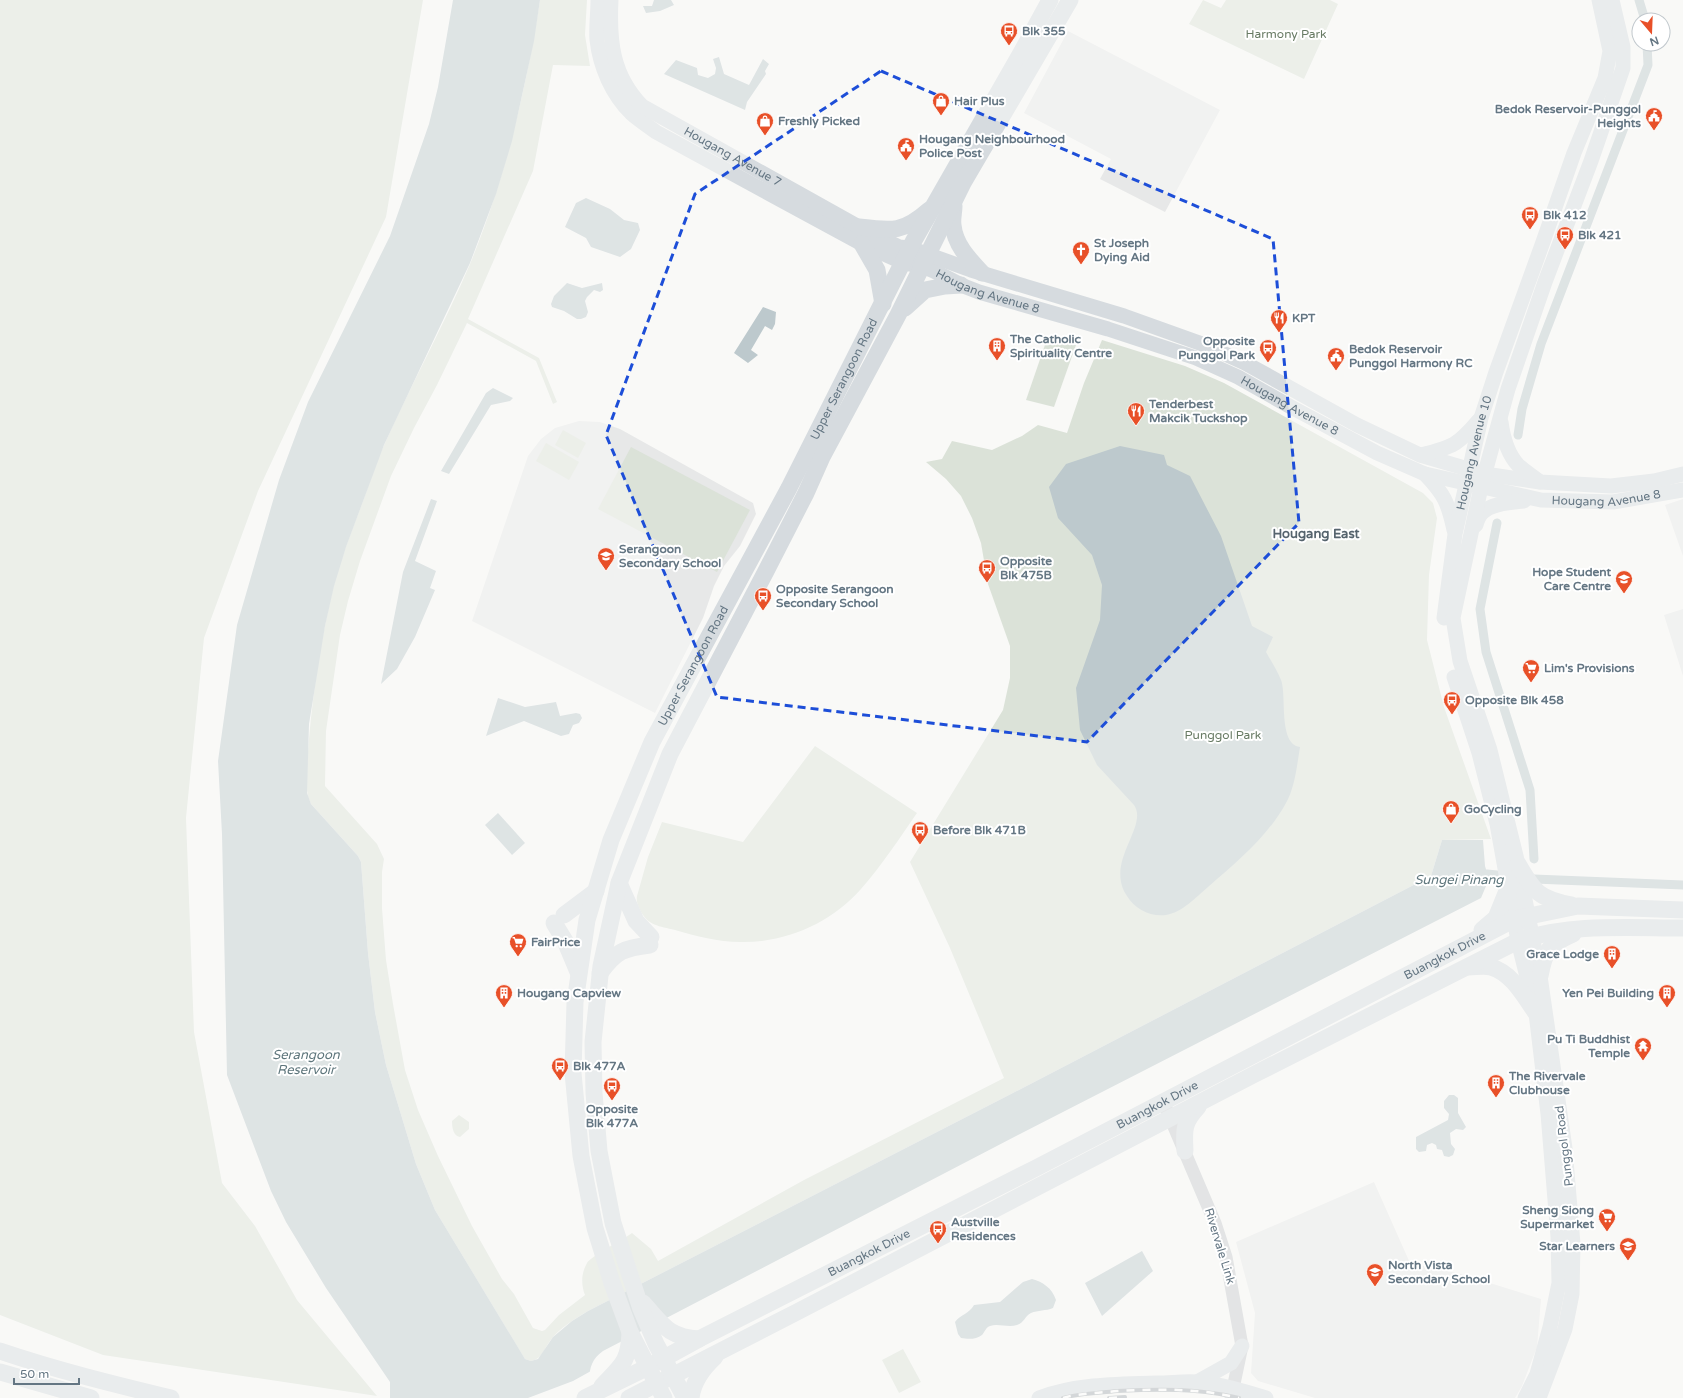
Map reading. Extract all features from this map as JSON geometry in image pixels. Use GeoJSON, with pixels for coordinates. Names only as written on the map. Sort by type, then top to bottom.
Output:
{"type":"FeatureCollection","features":[{"type":"Feature","properties":{"kind":"main road","name":"Hougang Avenue 7"},"geometry":{"type":"LineString","coordinates":[[598,0],[597,40],[602,67],[612,88],[622,103],[633,115],[656,132],[862,244],[907,255]]}},
{"type":"Feature","properties":{"kind":"main road","name":"Hougang Avenue 7"},"geometry":{"type":"LineString","coordinates":[[612,0],[610,38],[615,60],[624,83],[632,96],[642,106],[859,227],[899,247],[907,255]]}},
{"type":"Feature","properties":{"kind":"main road","name":"Upper Serangoon Road"},"geometry":{"type":"LineString","coordinates":[[664,1398],[630,1332],[612,1283],[594,1228],[581,1156],[573,1073],[575,1002],[584,929],[611,840],[652,742],[789,488],[907,255],[1050,0]]}},
{"type":"Feature","properties":{"kind":"main road","name":"Upper Serangoon Road"},"geometry":{"type":"LineString","coordinates":[[685,1398],[663,1359],[635,1293],[613,1223],[596,1130],[593,1050],[600,973],[619,882],[670,754],[765,574],[806,493],[822,457],[898,315],[955,198],[1070,0]]}},
{"type":"Feature","properties":{"kind":"main road","name":"Hougang Avenue 10"},"geometry":{"type":"LineString","coordinates":[[1521,917],[1509,886],[1497,824],[1479,753],[1450,664],[1444,620],[1455,534],[1481,418],[1574,153],[1605,78],[1610,51],[1599,0]]}},
{"type":"Feature","properties":{"kind":"main road","name":"Hougang Avenue 10"},"geometry":{"type":"LineString","coordinates":[[1521,917],[1518,864],[1490,750],[1460,661],[1453,618],[1483,480],[1508,389],[1545,282],[1589,168],[1622,68],[1623,47],[1612,0]]}},
{"type":"Feature","properties":{"kind":"main road"},"geometry":{"type":"LineString","coordinates":[[955,198],[953,225],[957,239],[963,252],[982,273]]}},
{"type":"Feature","properties":{"kind":"main road"},"geometry":{"type":"LineString","coordinates":[[859,227],[884,230],[901,229],[920,218],[934,205]]}},
{"type":"Feature","properties":{"kind":"main road"},"geometry":{"type":"LineString","coordinates":[[862,244],[877,270],[883,304]]}},
{"type":"Feature","properties":{"kind":"main road","name":"Hougang Avenue 8"},"geometry":{"type":"LineString","coordinates":[[907,255],[982,273],[1124,316],[1205,345],[1245,363],[1357,425],[1468,477]]}},
{"type":"Feature","properties":{"kind":"main road","name":"Hougang Avenue 8"},"geometry":{"type":"LineString","coordinates":[[925,260],[961,285],[1038,309],[1108,328],[1196,358],[1238,377],[1291,407],[1377,452],[1425,474],[1468,477],[1483,480],[1541,500],[1613,502],[1683,490]]}},
{"type":"Feature","properties":{"kind":"main road"},"geometry":{"type":"LineString","coordinates":[[898,315],[925,290],[945,286],[961,285]]}},
{"type":"Feature","properties":{"kind":"main road"},"geometry":{"type":"LineString","coordinates":[[1420,455],[1455,445],[1465,437],[1481,418]]}},
{"type":"Feature","properties":{"kind":"main road"},"geometry":{"type":"LineString","coordinates":[[1500,419],[1503,438],[1510,454],[1518,465],[1540,482]]}},
{"type":"Feature","properties":{"kind":"main road"},"geometry":{"type":"LineString","coordinates":[[1425,474],[1439,489],[1449,506],[1455,534]]}},
{"type":"Feature","properties":{"kind":"main road","name":"Hougang Avenue 8"},"geometry":{"type":"LineString","coordinates":[[1483,480],[1611,486],[1654,481],[1683,474]]}},
{"type":"Feature","properties":{"kind":"main road"},"geometry":{"type":"LineString","coordinates":[[1472,531],[1481,514],[1488,509],[1507,502],[1541,500]]}},
{"type":"Feature","properties":{"kind":"main road"},"geometry":{"type":"LineString","coordinates":[[1518,864],[1530,885],[1540,895],[1558,902],[1578,906]]}},
{"type":"Feature","properties":{"kind":"main road"},"geometry":{"type":"LineString","coordinates":[[600,973],[616,954],[650,941],[636,921],[619,882]]}},
{"type":"Feature","properties":{"kind":"main road"},"geometry":{"type":"LineString","coordinates":[[1467,943],[1496,918],[1509,886]]}},
{"type":"Feature","properties":{"kind":"main road"},"geometry":{"type":"LineString","coordinates":[[578,974],[565,941],[559,919],[596,891]]}},
{"type":"Feature","properties":{"kind":"main road","name":"Buangkok Drive"},"geometry":{"type":"LineString","coordinates":[[590,1396],[618,1382],[644,1360],[663,1359],[699,1339],[1036,1168],[1163,1101],[1439,960],[1467,943],[1521,917],[1578,906],[1683,910]]}},
{"type":"Feature","properties":{"kind":"main road","name":"Punggol Road"},"geometry":{"type":"LineString","coordinates":[[1521,917],[1536,1013],[1548,1114],[1558,1243],[1559,1284],[1550,1327],[1537,1374],[1525,1398]]}},
{"type":"Feature","properties":{"kind":"main road"},"geometry":{"type":"LineString","coordinates":[[1540,976],[1544,957],[1549,948],[1558,941],[1592,928]]}},
{"type":"Feature","properties":{"kind":"main road","name":"Buangkok Drive"},"geometry":{"type":"LineString","coordinates":[[629,1398],[1465,967],[1525,938],[1592,928],[1683,928]]}},
{"type":"Feature","properties":{"kind":"main road","name":"Punggol Road"},"geometry":{"type":"LineString","coordinates":[[1525,938],[1540,976],[1566,1149],[1574,1277],[1565,1329],[1539,1398]]}},
{"type":"Feature","properties":{"kind":"main road"},"geometry":{"type":"LineString","coordinates":[[1465,967],[1490,966],[1504,972],[1511,979],[1536,1013]]}},
{"type":"Feature","properties":{"kind":"main road"},"geometry":{"type":"LineString","coordinates":[[1185,1151],[1184,1129],[1186,1122],[1202,1103]]}},
{"type":"Feature","properties":{"kind":"main road"},"geometry":{"type":"LineString","coordinates":[[635,1293],[667,1330],[673,1334],[685,1338],[699,1339]]}},
{"type":"Feature","properties":{"kind":"main road"},"geometry":{"type":"LineString","coordinates":[[590,1396],[621,1367],[628,1355],[630,1332]]}},
{"type":"Feature","properties":{"kind":"main road"},"geometry":{"type":"LineString","coordinates":[[1197,1382],[1231,1362],[1242,1346]]}},
{"type":"Feature","properties":{"kind":"main road"},"geometry":{"type":"LineString","coordinates":[[692,1398],[692,1388],[706,1366],[722,1350]]}},
{"type":"Feature","properties":{"kind":"main road"},"geometry":{"type":"LineString","coordinates":[[0,1351],[99,1381],[171,1398]]}},
{"type":"Feature","properties":{"kind":"main road"},"geometry":{"type":"LineString","coordinates":[[0,1372],[91,1398]]}},
{"type":"Feature","properties":{"kind":"main road"},"geometry":{"type":"LineString","coordinates":[[1039,1398],[1070,1390],[1106,1385],[1197,1382],[1233,1393],[1266,1398]]}},
{"type":"Feature","properties":{"kind":"street","name":"Rivervale Link"},"geometry":{"type":"LineString","coordinates":[[1163,1101],[1215,1223],[1226,1257],[1242,1346],[1233,1393]]}},
{"type":"Feature","properties":{"kind":"highlighted area"},"geometry":{"type":"Polygon","coordinates":[[[881,71],[1273,239],[1299,523],[1087,742],[717,697],[606,435],[695,194],[881,71]]]}},
{"type":"Feature","properties":{"kind":"shaded area"},"geometry":{"type":"Polygon","coordinates":[[[1068,31],[1220,110],[1165,212],[1100,179],[1111,159],[1024,113],[1068,31]]]}},
{"type":"Feature","properties":{"kind":"shaded area","name":"Serangoon Secondary School"},"geometry":{"type":"Polygon","coordinates":[[[579,421],[600,422],[620,429],[753,503],[756,514],[740,546],[724,566],[714,586],[703,618],[655,713],[472,621],[528,456],[541,439],[555,428],[579,421]]]}},
{"type":"Feature","properties":{"kind":"shaded area"},"geometry":{"type":"Polygon","coordinates":[[[1683,499],[1683,556],[1665,505],[1683,499]]]}},
{"type":"Feature","properties":{"kind":"shaded area"},"geometry":{"type":"Polygon","coordinates":[[[1683,609],[1683,676],[1664,615],[1683,609]]]}},
{"type":"Feature","properties":{"kind":"shaded area","name":"North Vista Secondary School"},"geometry":{"type":"Polygon","coordinates":[[[1374,1182],[1410,1263],[1461,1274],[1541,1299],[1537,1347],[1522,1386],[1515,1398],[1315,1398],[1258,1381],[1251,1373],[1255,1313],[1236,1242],[1374,1182]]]}},
{"type":"Feature","properties":{"kind":"green space"},"geometry":{"type":"Polygon","coordinates":[[[0,0],[423,0],[386,217],[258,491],[204,638],[186,818],[194,1032],[222,1183],[255,1226],[297,1300],[377,1396],[103,1355],[0,1315],[0,0]]]}},
{"type":"Feature","properties":{"kind":"green space","name":"Punggol Park"},"geometry":{"type":"Polygon","coordinates":[[[540,0],[587,0],[585,35],[590,66],[553,65],[533,171],[468,319],[539,358],[557,402],[553,404],[536,361],[467,323],[391,476],[360,561],[340,635],[326,731],[325,786],[377,844],[384,859],[382,872],[382,908],[386,960],[405,1070],[418,1110],[438,1156],[472,1226],[502,1279],[514,1294],[533,1328],[542,1331],[545,1330],[559,1315],[585,1295],[582,1279],[587,1263],[595,1256],[632,1233],[651,1249],[658,1261],[804,1180],[1004,1078],[950,948],[910,862],[1003,710],[1010,678],[1010,646],[988,584],[981,543],[972,518],[961,496],[946,479],[926,462],[942,459],[952,441],[992,450],[1022,436],[1038,425],[1067,433],[1084,383],[1102,340],[1185,366],[1224,383],[1423,493],[1433,503],[1437,518],[1429,575],[1427,640],[1444,707],[1491,839],[1442,840],[1431,876],[588,1311],[558,1332],[540,1356],[531,1361],[525,1359],[523,1356],[435,1210],[416,1164],[386,1065],[375,1012],[368,953],[361,862],[358,856],[311,804],[308,797],[306,784],[309,735],[315,685],[323,636],[336,577],[382,450],[460,287],[494,200],[521,101],[540,0]]]}},
{"type":"Feature","properties":{"kind":"green space","name":"Harmony Park"},"geometry":{"type":"Polygon","coordinates":[[[1203,0],[1221,8],[1226,0],[1330,0],[1338,4],[1304,79],[1189,24],[1203,0]]]}},
{"type":"Feature","properties":{"kind":"green space"},"geometry":{"type":"Polygon","coordinates":[[[1048,336],[1076,345],[1054,407],[1026,400],[1048,336]]]}},
{"type":"Feature","properties":{"kind":"green space"},"geometry":{"type":"Polygon","coordinates":[[[563,430],[586,443],[578,458],[555,445],[563,430]]]}},
{"type":"Feature","properties":{"kind":"green space"},"geometry":{"type":"Polygon","coordinates":[[[546,443],[579,462],[569,480],[536,461],[546,443]]]}},
{"type":"Feature","properties":{"kind":"green space"},"geometry":{"type":"Polygon","coordinates":[[[631,447],[750,510],[717,572],[598,509],[631,447]]]}},
{"type":"Feature","properties":{"kind":"green space"},"geometry":{"type":"Polygon","coordinates":[[[815,746],[917,813],[861,889],[836,912],[822,921],[791,935],[774,939],[740,942],[724,941],[659,926],[650,922],[640,910],[637,902],[637,896],[648,857],[662,822],[743,842],[815,746]]]}},
{"type":"Feature","properties":{"kind":"green space"},"geometry":{"type":"Polygon","coordinates":[[[459,1115],[469,1122],[469,1129],[460,1137],[454,1133],[452,1123],[452,1121],[459,1115]]]}},
{"type":"Feature","properties":{"kind":"green space"},"geometry":{"type":"Polygon","coordinates":[[[903,1349],[921,1382],[899,1393],[882,1360],[903,1349]]]}},
{"type":"Feature","properties":{"kind":"water","name":"Serangoon Reservoir"},"geometry":{"type":"Polygon","coordinates":[[[453,0],[540,0],[534,41],[512,141],[496,194],[470,263],[384,445],[346,547],[334,586],[325,626],[309,724],[307,793],[311,804],[358,856],[361,862],[368,953],[375,1012],[386,1065],[416,1164],[435,1210],[525,1359],[531,1361],[538,1359],[553,1337],[572,1321],[588,1311],[1431,876],[1442,840],[1483,840],[1485,866],[1489,879],[1481,898],[1020,1134],[603,1351],[591,1366],[589,1378],[591,1398],[390,1398],[390,1382],[326,1288],[286,1222],[271,1191],[227,1075],[222,834],[218,761],[237,625],[279,480],[308,402],[390,236],[429,124],[438,87],[453,0]]]}},
{"type":"Feature","properties":{"kind":"water"},"geometry":{"type":"Polygon","coordinates":[[[654,0],[671,0],[674,5],[660,11],[646,13],[643,6],[652,6],[654,0]]]}},
{"type":"Feature","properties":{"kind":"water"},"geometry":{"type":"Polygon","coordinates":[[[719,57],[724,74],[749,85],[763,59],[769,64],[765,71],[766,74],[747,102],[745,110],[664,74],[676,60],[697,68],[698,75],[708,78],[715,74],[716,68],[713,59],[719,57]]]}},
{"type":"Feature","properties":{"kind":"water"},"geometry":{"type":"Polygon","coordinates":[[[586,198],[610,209],[624,220],[638,223],[640,230],[631,249],[620,257],[591,247],[586,238],[565,227],[576,203],[586,198]]]}},
{"type":"Feature","properties":{"kind":"water"},"geometry":{"type":"Polygon","coordinates":[[[567,283],[582,288],[602,283],[603,290],[600,292],[594,290],[585,301],[588,312],[586,317],[577,319],[564,311],[552,307],[551,304],[554,296],[567,283]]]}},
{"type":"Feature","properties":{"kind":"water"},"geometry":{"type":"Polygon","coordinates":[[[763,307],[776,312],[775,324],[772,330],[765,326],[751,350],[758,355],[748,363],[734,353],[763,307]]]}},
{"type":"Feature","properties":{"kind":"water"},"geometry":{"type":"Polygon","coordinates":[[[493,388],[513,398],[510,401],[491,405],[449,474],[441,471],[486,393],[493,388]]]}},
{"type":"Feature","properties":{"kind":"water"},"geometry":{"type":"Polygon","coordinates":[[[1120,446],[1164,455],[1167,465],[1190,476],[1221,536],[1252,626],[1273,637],[1266,652],[1276,669],[1283,687],[1284,718],[1289,738],[1293,744],[1300,747],[1292,790],[1279,815],[1270,827],[1241,858],[1194,899],[1178,911],[1166,915],[1154,915],[1134,905],[1127,896],[1121,883],[1120,871],[1123,858],[1136,824],[1137,814],[1134,805],[1097,765],[1080,730],[1076,688],[1100,620],[1102,585],[1092,555],[1058,518],[1049,487],[1066,464],[1120,446]]]}},
{"type":"Feature","properties":{"kind":"water"},"geometry":{"type":"Polygon","coordinates":[[[431,499],[437,501],[415,561],[436,571],[430,588],[435,590],[415,637],[397,669],[381,684],[403,572],[431,499]]]}},
{"type":"Feature","properties":{"kind":"water"},"geometry":{"type":"Polygon","coordinates":[[[498,698],[525,707],[556,702],[560,716],[576,713],[580,714],[582,718],[579,723],[573,725],[569,734],[561,736],[524,721],[486,736],[498,698]]]}},
{"type":"Feature","properties":{"kind":"water"},"geometry":{"type":"Polygon","coordinates":[[[498,813],[525,843],[512,855],[485,825],[498,813]]]}},
{"type":"Feature","properties":{"kind":"water"},"geometry":{"type":"Polygon","coordinates":[[[1449,1095],[1454,1095],[1458,1098],[1458,1113],[1466,1127],[1463,1130],[1456,1129],[1450,1133],[1451,1144],[1455,1149],[1453,1155],[1449,1157],[1444,1156],[1442,1150],[1437,1149],[1436,1145],[1432,1143],[1427,1145],[1426,1151],[1419,1152],[1416,1149],[1416,1137],[1448,1120],[1449,1114],[1444,1108],[1444,1101],[1449,1095]]]}},
{"type":"Feature","properties":{"kind":"water"},"geometry":{"type":"Polygon","coordinates":[[[1142,1251],[1153,1271],[1102,1316],[1085,1283],[1142,1251]]]}},
{"type":"Feature","properties":{"kind":"water"},"geometry":{"type":"Polygon","coordinates":[[[1032,1279],[1040,1282],[1050,1289],[1056,1300],[1053,1308],[1031,1313],[1017,1325],[993,1325],[987,1328],[982,1335],[977,1338],[961,1338],[958,1334],[955,1322],[974,1305],[1000,1302],[1023,1282],[1032,1279]]]}},
{"type":"Feature","properties":{"kind":"pier"},"geometry":{"type":"Polygon","coordinates":[[[591,1371],[593,1398],[528,1398],[573,1381],[591,1371]]]}},
{"type":"Feature","properties":{"kind":"waterway"},"geometry":{"type":"LineString","coordinates":[[1639,0],[1643,12]]}},
{"type":"Feature","properties":{"kind":"waterway"},"geometry":{"type":"LineString","coordinates":[[1518,435],[1522,409],[1541,344],[1648,65],[1647,52]]}},
{"type":"Feature","properties":{"kind":"waterway"},"geometry":{"type":"LineString","coordinates":[[1497,523],[1480,609],[1486,652],[1530,790],[1534,859]]}},
{"type":"Feature","properties":{"kind":"waterway","name":"Sungei Pinang"},"geometry":{"type":"LineString","coordinates":[[1487,874],[1497,875]]}},
{"type":"Feature","properties":{"kind":"waterway"},"geometry":{"type":"LineString","coordinates":[[1534,879],[1683,885]]}},
{"type":"Feature","properties":{"kind":"railway"},"geometry":{"type":"LineString","coordinates":[[1063,1398],[1083,1394],[1117,1391],[1163,1390],[1209,1392],[1239,1398]]}},
{"type":"Feature","properties":{"kind":"railway"},"geometry":{"type":"LineString","coordinates":[[1109,1398],[1125,1397]]}},
{"type":"Feature","properties":{"kind":"place","name":"Blk 355"},"geometry":{"type":"Point","coordinates":[1009,46]}},
{"type":"Feature","properties":{"kind":"place","name":"Hair Plus"},"geometry":{"type":"Point","coordinates":[941,116]}},
{"type":"Feature","properties":{"kind":"place","name":"Bedok Reservoir-Punggol Heights"},"geometry":{"type":"Point","coordinates":[1654,131]}},
{"type":"Feature","properties":{"kind":"place","name":"Freshly Picked"},"geometry":{"type":"Point","coordinates":[765,136]}},
{"type":"Feature","properties":{"kind":"place","name":"Hougang Neighbourhood Police Post"},"geometry":{"type":"Point","coordinates":[906,161]}},
{"type":"Feature","properties":{"kind":"place","name":"Blk 412"},"geometry":{"type":"Point","coordinates":[1530,230]}},
{"type":"Feature","properties":{"kind":"place","name":"Blk 421"},"geometry":{"type":"Point","coordinates":[1565,250]}},
{"type":"Feature","properties":{"kind":"place","name":"St Joseph Dying Aid"},"geometry":{"type":"Point","coordinates":[1081,265]}},
{"type":"Feature","properties":{"kind":"place","name":"KPT"},"geometry":{"type":"Point","coordinates":[1279,333]}},
{"type":"Feature","properties":{"kind":"place","name":"The Catholic Spirituality Centre"},"geometry":{"type":"Point","coordinates":[997,361]}},
{"type":"Feature","properties":{"kind":"place","name":"Opposite Punggol Park"},"geometry":{"type":"Point","coordinates":[1268,363]}},
{"type":"Feature","properties":{"kind":"place","name":"Bedok Reservoir Punggol Harmony RC"},"geometry":{"type":"Point","coordinates":[1336,371]}},
{"type":"Feature","properties":{"kind":"place","name":"Tenderbest Makcik Tuckshop"},"geometry":{"type":"Point","coordinates":[1136,426]}},
{"type":"Feature","properties":{"kind":"place","name":"Serangoon Secondary School"},"geometry":{"type":"Point","coordinates":[606,571]}},
{"type":"Feature","properties":{"kind":"place","name":"Opposite Blk 475B"},"geometry":{"type":"Point","coordinates":[987,583]}},
{"type":"Feature","properties":{"kind":"place","name":"Hope Student Care Centre"},"geometry":{"type":"Point","coordinates":[1624,594]}},
{"type":"Feature","properties":{"kind":"place","name":"Opposite Serangoon Secondary School"},"geometry":{"type":"Point","coordinates":[763,611]}},
{"type":"Feature","properties":{"kind":"place","name":"Lim's Provisions"},"geometry":{"type":"Point","coordinates":[1531,683]}},
{"type":"Feature","properties":{"kind":"place","name":"Opposite Blk 458"},"geometry":{"type":"Point","coordinates":[1452,715]}},
{"type":"Feature","properties":{"kind":"place","name":"GoCycling"},"geometry":{"type":"Point","coordinates":[1451,824]}},
{"type":"Feature","properties":{"kind":"place","name":"Before Blk 471B"},"geometry":{"type":"Point","coordinates":[920,845]}},
{"type":"Feature","properties":{"kind":"place","name":"FairPrice"},"geometry":{"type":"Point","coordinates":[518,957]}},
{"type":"Feature","properties":{"kind":"place","name":"Grace Lodge"},"geometry":{"type":"Point","coordinates":[1612,969]}},
{"type":"Feature","properties":{"kind":"place","name":"Hougang Capview"},"geometry":{"type":"Point","coordinates":[504,1008]}},
{"type":"Feature","properties":{"kind":"place","name":"Yen Pei Building"},"geometry":{"type":"Point","coordinates":[1667,1008]}},
{"type":"Feature","properties":{"kind":"place","name":"Pu Ti Buddhist Temple"},"geometry":{"type":"Point","coordinates":[1643,1061]}},
{"type":"Feature","properties":{"kind":"place","name":"Blk 477A"},"geometry":{"type":"Point","coordinates":[560,1081]}},
{"type":"Feature","properties":{"kind":"place","name":"The Rivervale Clubhouse"},"geometry":{"type":"Point","coordinates":[1496,1098]}},
{"type":"Feature","properties":{"kind":"place","name":"Opposite Blk 477A"},"geometry":{"type":"Point","coordinates":[612,1101]}},
{"type":"Feature","properties":{"kind":"place","name":"Sheng Siong Supermarket"},"geometry":{"type":"Point","coordinates":[1607,1232]}},
{"type":"Feature","properties":{"kind":"place","name":"Austville Residences"},"geometry":{"type":"Point","coordinates":[938,1244]}},
{"type":"Feature","properties":{"kind":"place","name":"Star Learners"},"geometry":{"type":"Point","coordinates":[1628,1261]}},
{"type":"Feature","properties":{"kind":"place","name":"North Vista Secondary School"},"geometry":{"type":"Point","coordinates":[1375,1287]}},
{"type":"Feature","properties":{"kind":"district","name":"Hougang East"},"geometry":{"type":"Point","coordinates":[1316,533]}}]}
